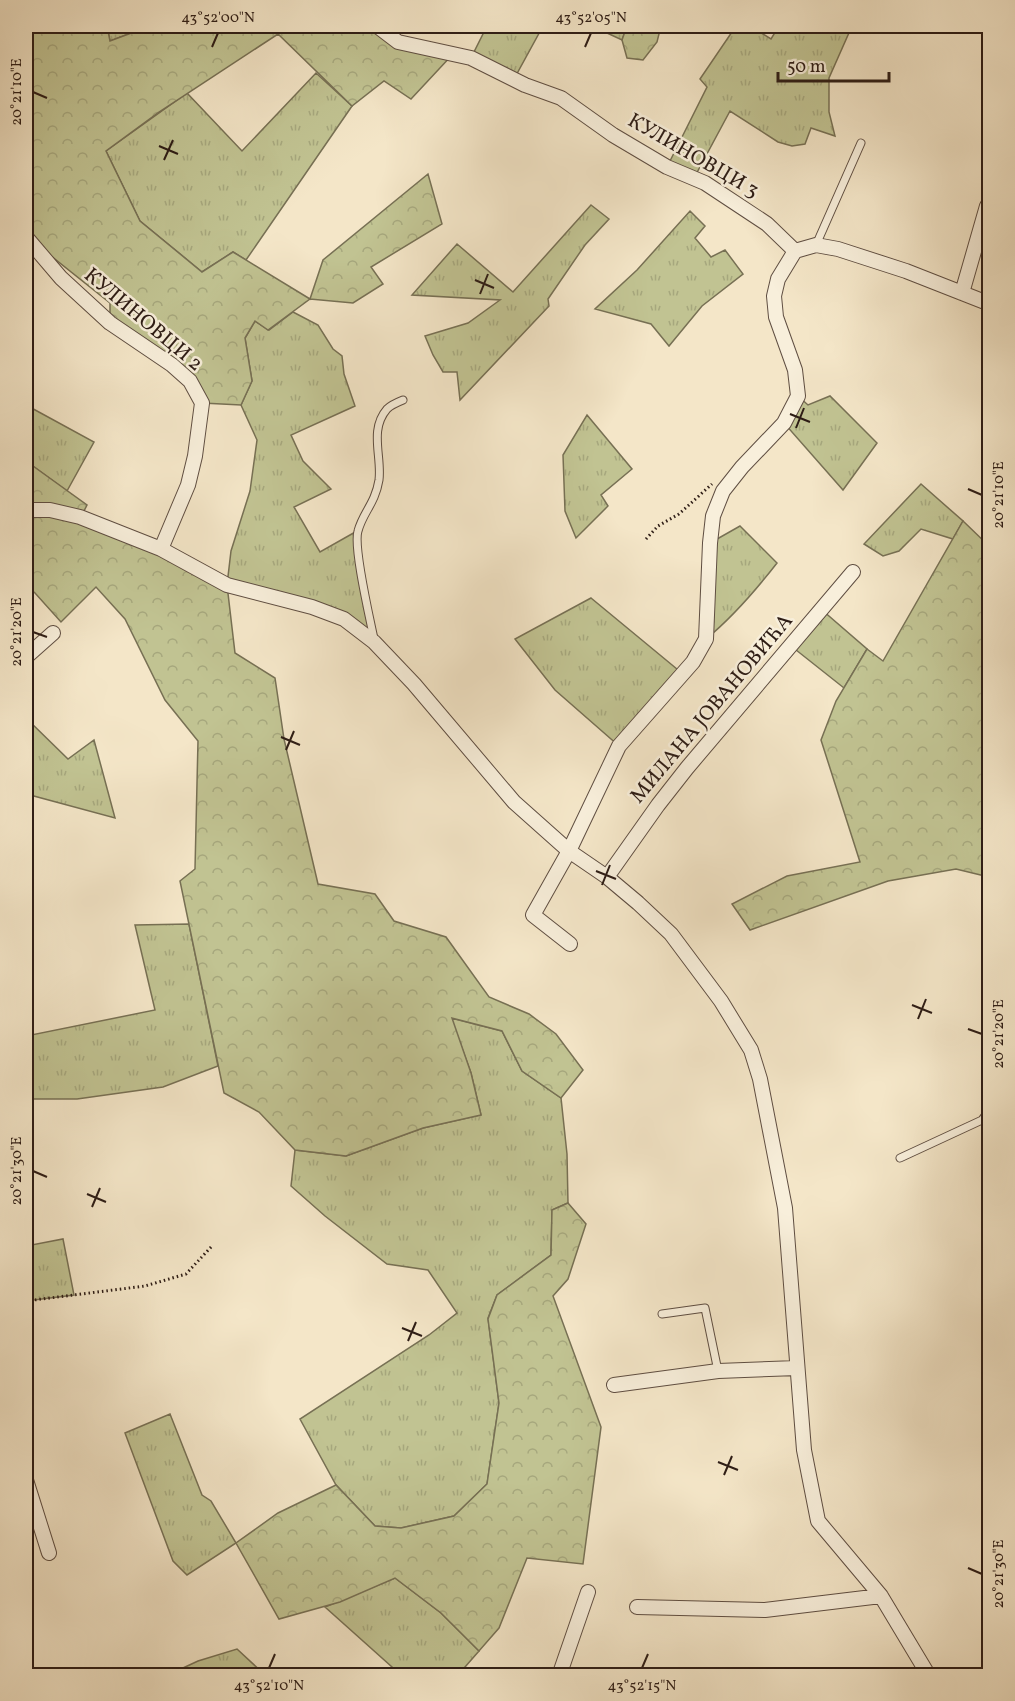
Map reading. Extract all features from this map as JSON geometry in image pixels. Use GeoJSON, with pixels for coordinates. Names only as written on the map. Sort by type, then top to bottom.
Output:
{"type":"FeatureCollection","features":[{"type":"Feature","properties":{"kind":"street","name":"КУЛИНОВЦИ 3"},"geometry":{"type":"LineString","coordinates":[[377,26],[398,42],[471,58],[525,85],[561,98],[613,135],[667,167],[705,183],[767,224],[795,252]]}},
{"type":"Feature","properties":{"kind":"street"},"geometry":{"type":"LineString","coordinates":[[962,293],[987,206]]}},
{"type":"Feature","properties":{"kind":"street","name":"КУЛИНОВЦИ 2"},"geometry":{"type":"LineString","coordinates":[[26,237],[61,278],[110,323],[172,365],[190,381],[202,404],[195,456],[188,485],[161,549]]}},
{"type":"Feature","properties":{"kind":"street"},"geometry":{"type":"LineString","coordinates":[[795,252],[816,245],[838,249],[906,271],[990,304]]}},
{"type":"Feature","properties":{"kind":"street","name":"МИЛАНА ЈОВАНОВИЋА"},"geometry":{"type":"LineString","coordinates":[[570,944],[533,915],[569,851],[619,746],[693,662],[706,639],[713,516],[723,491],[742,467],[784,423],[798,396],[795,370],[776,317],[774,296],[778,279],[795,252]]}},
{"type":"Feature","properties":{"kind":"street"},"geometry":{"type":"LineString","coordinates":[[26,510],[50,510],[80,518],[161,549],[227,585],[344,619],[374,642],[414,684],[514,801],[569,851],[638,903],[671,934],[721,1001],[751,1050],[759,1079],[785,1208],[804,1450],[818,1521],[881,1596],[929,1676]]}},
{"type":"Feature","properties":{"kind":"street","name":"МИЛАНА ЈОВАНОВИЋА"},"geometry":{"type":"LineString","coordinates":[[606,877],[680,777],[853,572]]}},
{"type":"Feature","properties":{"kind":"street"},"geometry":{"type":"LineString","coordinates":[[26,657],[53,633]]}},
{"type":"Feature","properties":{"kind":"street"},"geometry":{"type":"LineString","coordinates":[[614,1385],[718,1371],[797,1368]]}},
{"type":"Feature","properties":{"kind":"street"},"geometry":{"type":"LineString","coordinates":[[26,1480],[50,1553]]}},
{"type":"Feature","properties":{"kind":"street"},"geometry":{"type":"LineString","coordinates":[[559,1676],[588,1592]]}},
{"type":"Feature","properties":{"kind":"street"},"geometry":{"type":"LineString","coordinates":[[637,1607],[765,1610],[881,1596]]}},
{"type":"Feature","properties":{"kind":"lane"},"geometry":{"type":"LineString","coordinates":[[816,245],[861,143]]}},
{"type":"Feature","properties":{"kind":"lane"},"geometry":{"type":"LineString","coordinates":[[374,642],[358,555],[357,531],[375,499],[379,464],[376,444],[379,424],[388,409],[403,400]]}},
{"type":"Feature","properties":{"kind":"lane"},"geometry":{"type":"LineString","coordinates":[[900,1158],[982,1120],[990,1109]]}},
{"type":"Feature","properties":{"kind":"lane"},"geometry":{"type":"LineString","coordinates":[[662,1314],[705,1308],[718,1371]]}},
{"type":"Feature","properties":{"kind":"path"},"geometry":{"type":"LineString","coordinates":[[646,539],[658,525],[679,514],[716,481]]}},
{"type":"Feature","properties":{"kind":"path"},"geometry":{"type":"LineString","coordinates":[[26,1301],[145,1286],[186,1274],[212,1246]]}},
{"type":"Feature","properties":{"kind":"green space"},"geometry":{"type":"Polygon","coordinates":[[[26,26],[107,26],[110,41],[146,26],[377,26],[398,42],[453,54],[411,99],[384,81],[352,106],[278,34],[159,112],[106,151],[140,221],[202,272],[233,252],[310,299],[268,330],[255,321],[245,338],[252,381],[241,405],[202,403],[190,381],[110,323],[110,303],[26,236],[26,26]]]}},
{"type":"Feature","properties":{"kind":"green space"},"geometry":{"type":"Polygon","coordinates":[[[107,26],[146,26],[110,41],[107,26]]]}},
{"type":"Feature","properties":{"kind":"green space"},"geometry":{"type":"Polygon","coordinates":[[[487,26],[543,26],[514,79],[471,58],[487,26]]]}},
{"type":"Feature","properties":{"kind":"green space"},"geometry":{"type":"Polygon","coordinates":[[[592,26],[627,26],[622,40],[592,26]]]}},
{"type":"Feature","properties":{"kind":"green space"},"geometry":{"type":"Polygon","coordinates":[[[627,26],[661,26],[657,42],[643,60],[627,58],[622,40],[627,26]]]}},
{"type":"Feature","properties":{"kind":"green space"},"geometry":{"type":"Polygon","coordinates":[[[736,26],[750,26],[771,39],[779,26],[852,26],[829,78],[829,112],[835,136],[811,128],[805,144],[792,146],[778,142],[730,111],[694,178],[667,167],[707,87],[700,79],[736,26]]]}},
{"type":"Feature","properties":{"kind":"green space"},"geometry":{"type":"Polygon","coordinates":[[[316,73],[352,106],[246,260],[233,252],[202,272],[140,221],[106,151],[187,93],[242,151],[316,73]]]}},
{"type":"Feature","properties":{"kind":"green space"},"geometry":{"type":"Polygon","coordinates":[[[428,174],[442,224],[371,267],[383,284],[353,303],[310,299],[323,260],[428,174]]]}},
{"type":"Feature","properties":{"kind":"green space"},"geometry":{"type":"Polygon","coordinates":[[[591,205],[609,219],[585,245],[548,299],[549,306],[460,400],[457,372],[443,372],[425,336],[468,323],[500,300],[412,295],[457,244],[513,292],[591,205]]]}},
{"type":"Feature","properties":{"kind":"green space"},"geometry":{"type":"Polygon","coordinates":[[[690,211],[705,226],[695,238],[711,257],[725,250],[743,274],[702,306],[669,346],[651,324],[595,309],[637,270],[690,211]]]}},
{"type":"Feature","properties":{"kind":"green space"},"geometry":{"type":"Polygon","coordinates":[[[293,312],[318,325],[333,349],[342,356],[344,374],[355,406],[291,435],[303,461],[331,489],[294,507],[320,552],[357,531],[372,632],[343,619],[227,585],[231,551],[250,491],[257,440],[241,405],[252,381],[245,338],[255,321],[269,330],[293,312]]]}},
{"type":"Feature","properties":{"kind":"green space"},"geometry":{"type":"Polygon","coordinates":[[[798,396],[808,405],[830,396],[877,443],[843,490],[784,423],[798,396]]]}},
{"type":"Feature","properties":{"kind":"green space"},"geometry":{"type":"Polygon","coordinates":[[[26,405],[94,442],[67,491],[26,461],[26,405]]]}},
{"type":"Feature","properties":{"kind":"green space"},"geometry":{"type":"Polygon","coordinates":[[[587,415],[632,469],[601,495],[608,506],[576,538],[565,511],[563,455],[587,415]]]}},
{"type":"Feature","properties":{"kind":"green space"},"geometry":{"type":"Polygon","coordinates":[[[26,461],[87,505],[81,517],[227,585],[235,653],[275,678],[284,739],[318,884],[375,894],[394,921],[446,937],[489,997],[529,1014],[556,1034],[583,1070],[561,1098],[522,1071],[502,1031],[452,1018],[471,1073],[481,1115],[423,1128],[346,1156],[295,1150],[259,1112],[224,1093],[180,881],[195,869],[198,741],[165,700],[125,619],[96,587],[61,622],[26,585],[26,461]]]}},
{"type":"Feature","properties":{"kind":"green space"},"geometry":{"type":"Polygon","coordinates":[[[921,484],[963,521],[953,539],[921,529],[899,551],[883,556],[864,544],[921,484]]]}},
{"type":"Feature","properties":{"kind":"green space"},"geometry":{"type":"Polygon","coordinates":[[[963,521],[989,546],[989,877],[956,869],[888,881],[750,930],[732,904],[787,876],[860,862],[821,740],[836,701],[867,649],[883,661],[963,521]]]}},
{"type":"Feature","properties":{"kind":"green space"},"geometry":{"type":"Polygon","coordinates":[[[740,526],[777,563],[744,603],[706,639],[710,543],[740,526]]]}},
{"type":"Feature","properties":{"kind":"green space"},"geometry":{"type":"Polygon","coordinates":[[[591,598],[683,674],[619,746],[555,690],[515,639],[591,598]]]}},
{"type":"Feature","properties":{"kind":"green space"},"geometry":{"type":"Polygon","coordinates":[[[822,610],[867,649],[844,688],[791,646],[822,610]]]}},
{"type":"Feature","properties":{"kind":"green space"},"geometry":{"type":"Polygon","coordinates":[[[26,718],[68,759],[94,740],[115,818],[30,795],[26,814],[26,718]]]}},
{"type":"Feature","properties":{"kind":"green space"},"geometry":{"type":"Polygon","coordinates":[[[189,924],[218,1066],[163,1087],[77,1099],[26,1099],[26,1036],[155,1010],[135,925],[189,924]]]}},
{"type":"Feature","properties":{"kind":"green space"},"geometry":{"type":"Polygon","coordinates":[[[451,1018],[502,1031],[522,1071],[561,1098],[567,1154],[568,1203],[552,1210],[551,1255],[497,1295],[488,1318],[499,1403],[487,1484],[454,1516],[401,1528],[375,1526],[336,1485],[300,1419],[429,1335],[457,1313],[428,1270],[387,1264],[325,1216],[291,1186],[295,1150],[346,1156],[423,1128],[481,1115],[471,1073],[451,1018]]]}},
{"type":"Feature","properties":{"kind":"green space"},"geometry":{"type":"Polygon","coordinates":[[[568,1203],[586,1224],[568,1279],[553,1296],[601,1427],[583,1564],[527,1558],[499,1628],[479,1651],[441,1613],[395,1578],[340,1602],[279,1619],[236,1543],[278,1513],[336,1485],[375,1526],[401,1528],[454,1516],[487,1484],[499,1403],[488,1319],[497,1295],[551,1255],[552,1210],[568,1203]]]}},
{"type":"Feature","properties":{"kind":"green space"},"geometry":{"type":"Polygon","coordinates":[[[63,1239],[74,1295],[26,1301],[26,1246],[63,1239]]]}},
{"type":"Feature","properties":{"kind":"green space"},"geometry":{"type":"Polygon","coordinates":[[[170,1414],[202,1495],[211,1501],[236,1543],[187,1575],[173,1561],[125,1433],[170,1414]]]}},
{"type":"Feature","properties":{"kind":"green space"},"geometry":{"type":"Polygon","coordinates":[[[395,1578],[441,1613],[479,1651],[458,1675],[401,1675],[325,1607],[395,1578]]]}},
{"type":"Feature","properties":{"kind":"green space"},"geometry":{"type":"Polygon","coordinates":[[[237,1649],[265,1675],[170,1674],[198,1661],[237,1649]]]}}]}
